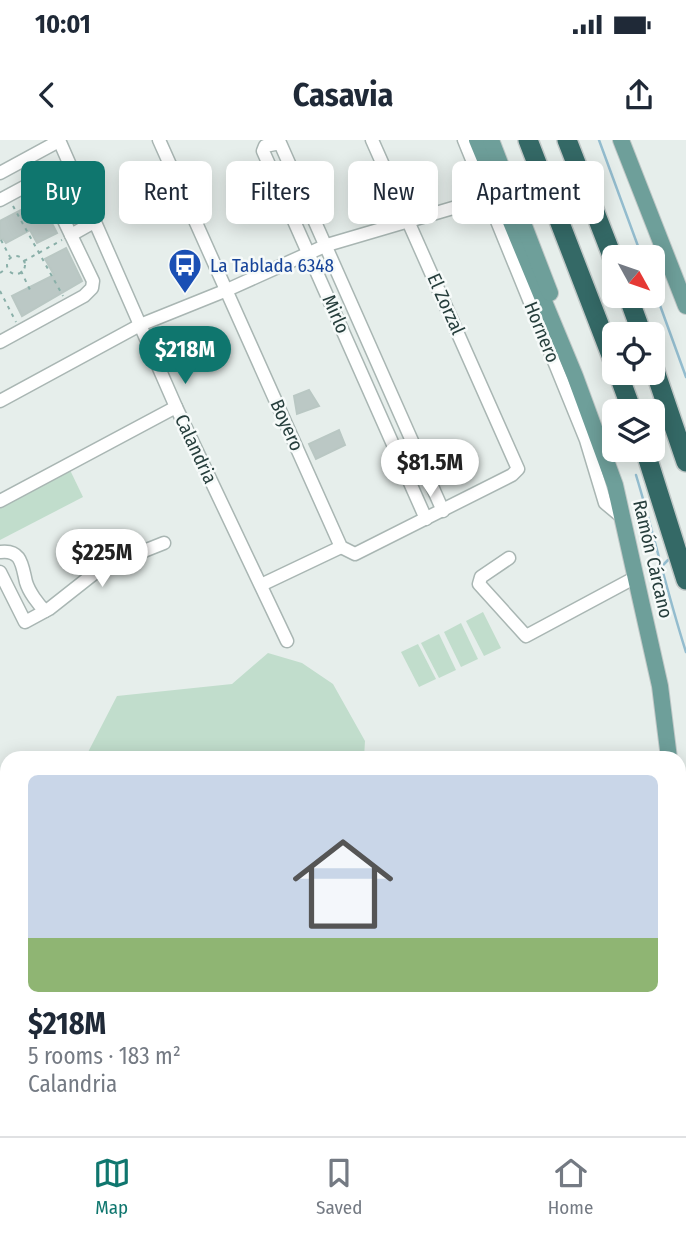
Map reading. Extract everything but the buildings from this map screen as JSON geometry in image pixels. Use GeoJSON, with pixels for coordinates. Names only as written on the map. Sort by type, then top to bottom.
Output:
{"type":"FeatureCollection","features":[{"type":"Feature","properties":{"kind":"highway"},"geometry":{"type":"LineString","coordinates":[[528,140],[602,332]]}},
{"type":"Feature","properties":{"kind":"highway"},"geometry":{"type":"LineString","coordinates":[[567,140],[608,245]]}},
{"type":"Feature","properties":{"kind":"highway"},"geometry":{"type":"LineString","coordinates":[[660,385],[683,454]]}},
{"type":"Feature","properties":{"kind":"highway"},"geometry":{"type":"LineString","coordinates":[[649,462],[686,580]]}},
{"type":"Feature","properties":{"kind":"main road","name":"Ramón Cárcano"},"geometry":{"type":"LineString","coordinates":[[477,140],[575,376],[615,485],[660,686],[668,751]]}},
{"type":"Feature","properties":{"kind":"main road","name":"Ramón Cárcano"},"geometry":{"type":"LineString","coordinates":[[491,140],[562,324],[575,376]]}},
{"type":"Feature","properties":{"kind":"main road"},"geometry":{"type":"LineString","coordinates":[[621,140],[686,306]]}},
{"type":"Feature","properties":{"kind":"street","name":"Boyero"},"geometry":{"type":"LineString","coordinates":[[159,140],[346,550]]}},
{"type":"Feature","properties":{"kind":"street","name":"El Zorzal"},"geometry":{"type":"LineString","coordinates":[[372,140],[381,161]]}},
{"type":"Feature","properties":{"kind":"street","name":"Hornero"},"geometry":{"type":"LineString","coordinates":[[464,140],[472,161]]}},
{"type":"Feature","properties":{"kind":"street"},"geometry":{"type":"LineString","coordinates":[[0,173],[59,141]]}},
{"type":"Feature","properties":{"kind":"street","name":"Calandria"},"geometry":{"type":"LineString","coordinates":[[59,141],[68,161]]}},
{"type":"Feature","properties":{"kind":"street","name":"Mirlo"},"geometry":{"type":"LineString","coordinates":[[426,519],[263,151],[265,146],[280,143],[443,511]]}},
{"type":"Feature","properties":{"kind":"street"},"geometry":{"type":"LineString","coordinates":[[0,342],[84,296],[92,288],[93,281],[46,183],[39,180],[6,201]]}},
{"type":"Feature","properties":{"kind":"street"},"geometry":{"type":"LineString","coordinates":[[71,235],[90,224]]}},
{"type":"Feature","properties":{"kind":"street","name":"Calandria"},"geometry":{"type":"LineString","coordinates":[[95,224],[176,407],[287,641]]}},
{"type":"Feature","properties":{"kind":"street"},"geometry":{"type":"LineString","coordinates":[[0,401],[140,325],[327,245],[402,224]]}},
{"type":"Feature","properties":{"kind":"street","name":"El Zorzal"},"geometry":{"type":"LineString","coordinates":[[410,224],[518,469],[443,511]]}},
{"type":"Feature","properties":{"kind":"street","name":"Hornero"},"geometry":{"type":"LineString","coordinates":[[498,224],[586,440],[605,503],[623,519]]}},
{"type":"Feature","properties":{"kind":"street"},"geometry":{"type":"LineString","coordinates":[[0,501],[176,407]]}},
{"type":"Feature","properties":{"kind":"street"},"geometry":{"type":"LineString","coordinates":[[261,585],[346,550],[363,552],[443,511]]}},
{"type":"Feature","properties":{"kind":"street"},"geometry":{"type":"LineString","coordinates":[[2,579],[26,621],[45,611],[101,568],[164,543]]}},
{"type":"Feature","properties":{"kind":"street"},"geometry":{"type":"LineString","coordinates":[[90,546],[101,568]]}},
{"type":"Feature","properties":{"kind":"street"},"geometry":{"type":"LineString","coordinates":[[3,555],[21,559],[26,582],[45,611]]}},
{"type":"Feature","properties":{"kind":"street"},"geometry":{"type":"LineString","coordinates":[[509,558],[481,576],[479,584],[526,636],[636,577]]}},
{"type":"Feature","properties":{"kind":"path"},"geometry":{"type":"LineString","coordinates":[[6,201],[26,228],[63,297],[73,292]]}},
{"type":"Feature","properties":{"kind":"path"},"geometry":{"type":"LineString","coordinates":[[26,228],[33,225]]}},
{"type":"Feature","properties":{"kind":"path"},"geometry":{"type":"LineString","coordinates":[[23,261],[71,235]]}},
{"type":"Feature","properties":{"kind":"path"},"geometry":{"type":"LineString","coordinates":[[1,240],[11,258]]}},
{"type":"Feature","properties":{"kind":"path"},"geometry":{"type":"LineString","coordinates":[[19,254],[26,268],[13,276],[5,261],[11,258],[19,254]]}},
{"type":"Feature","properties":{"kind":"path"},"geometry":{"type":"LineString","coordinates":[[0,273],[8,268]]}},
{"type":"Feature","properties":{"kind":"path"},"geometry":{"type":"LineString","coordinates":[[21,271],[31,292]]}},
{"type":"Feature","properties":{"kind":"path"},"geometry":{"type":"LineString","coordinates":[[52,276],[58,273]]}},
{"type":"Feature","properties":{"kind":"path"},"geometry":{"type":"LineString","coordinates":[[0,291],[16,322]]}},
{"type":"Feature","properties":{"kind":"green space"},"geometry":{"type":"Polygon","coordinates":[[[69,468],[83,497],[0,540],[0,504],[69,468]]]}},
{"type":"Feature","properties":{"kind":"green space"},"geometry":{"type":"Polygon","coordinates":[[[483,612],[501,648],[484,656],[466,621],[483,612]]]}},
{"type":"Feature","properties":{"kind":"green space"},"geometry":{"type":"Polygon","coordinates":[[[461,623],[478,659],[461,667],[444,632],[461,623]]]}},
{"type":"Feature","properties":{"kind":"green space"},"geometry":{"type":"Polygon","coordinates":[[[439,634],[456,670],[439,678],[421,643],[439,634]]]}},
{"type":"Feature","properties":{"kind":"green space"},"geometry":{"type":"Polygon","coordinates":[[[418,644],[436,679],[419,687],[401,652],[418,644]]]}},
{"type":"Feature","properties":{"kind":"green space"},"geometry":{"type":"Polygon","coordinates":[[[268,653],[302,663],[333,684],[365,741],[364,751],[89,751],[117,696],[232,684],[268,653]]]}},
{"type":"Feature","properties":{"kind":"waterway"},"geometry":{"type":"LineString","coordinates":[[599,140],[638,245]]}},
{"type":"Feature","properties":{"kind":"waterway"},"geometry":{"type":"LineString","coordinates":[[661,308],[686,377]]}},
{"type":"Feature","properties":{"kind":"waterway"},"geometry":{"type":"LineString","coordinates":[[636,475],[686,652]]}},
{"type":"Feature","properties":{"kind":"waterway"},"geometry":{"type":"LineString","coordinates":[[660,568],[668,560]]}},
{"type":"Feature","properties":{"kind":"place","name":"La Tablada 6348"},"geometry":{"type":"Point","coordinates":[185,295]}}]}
